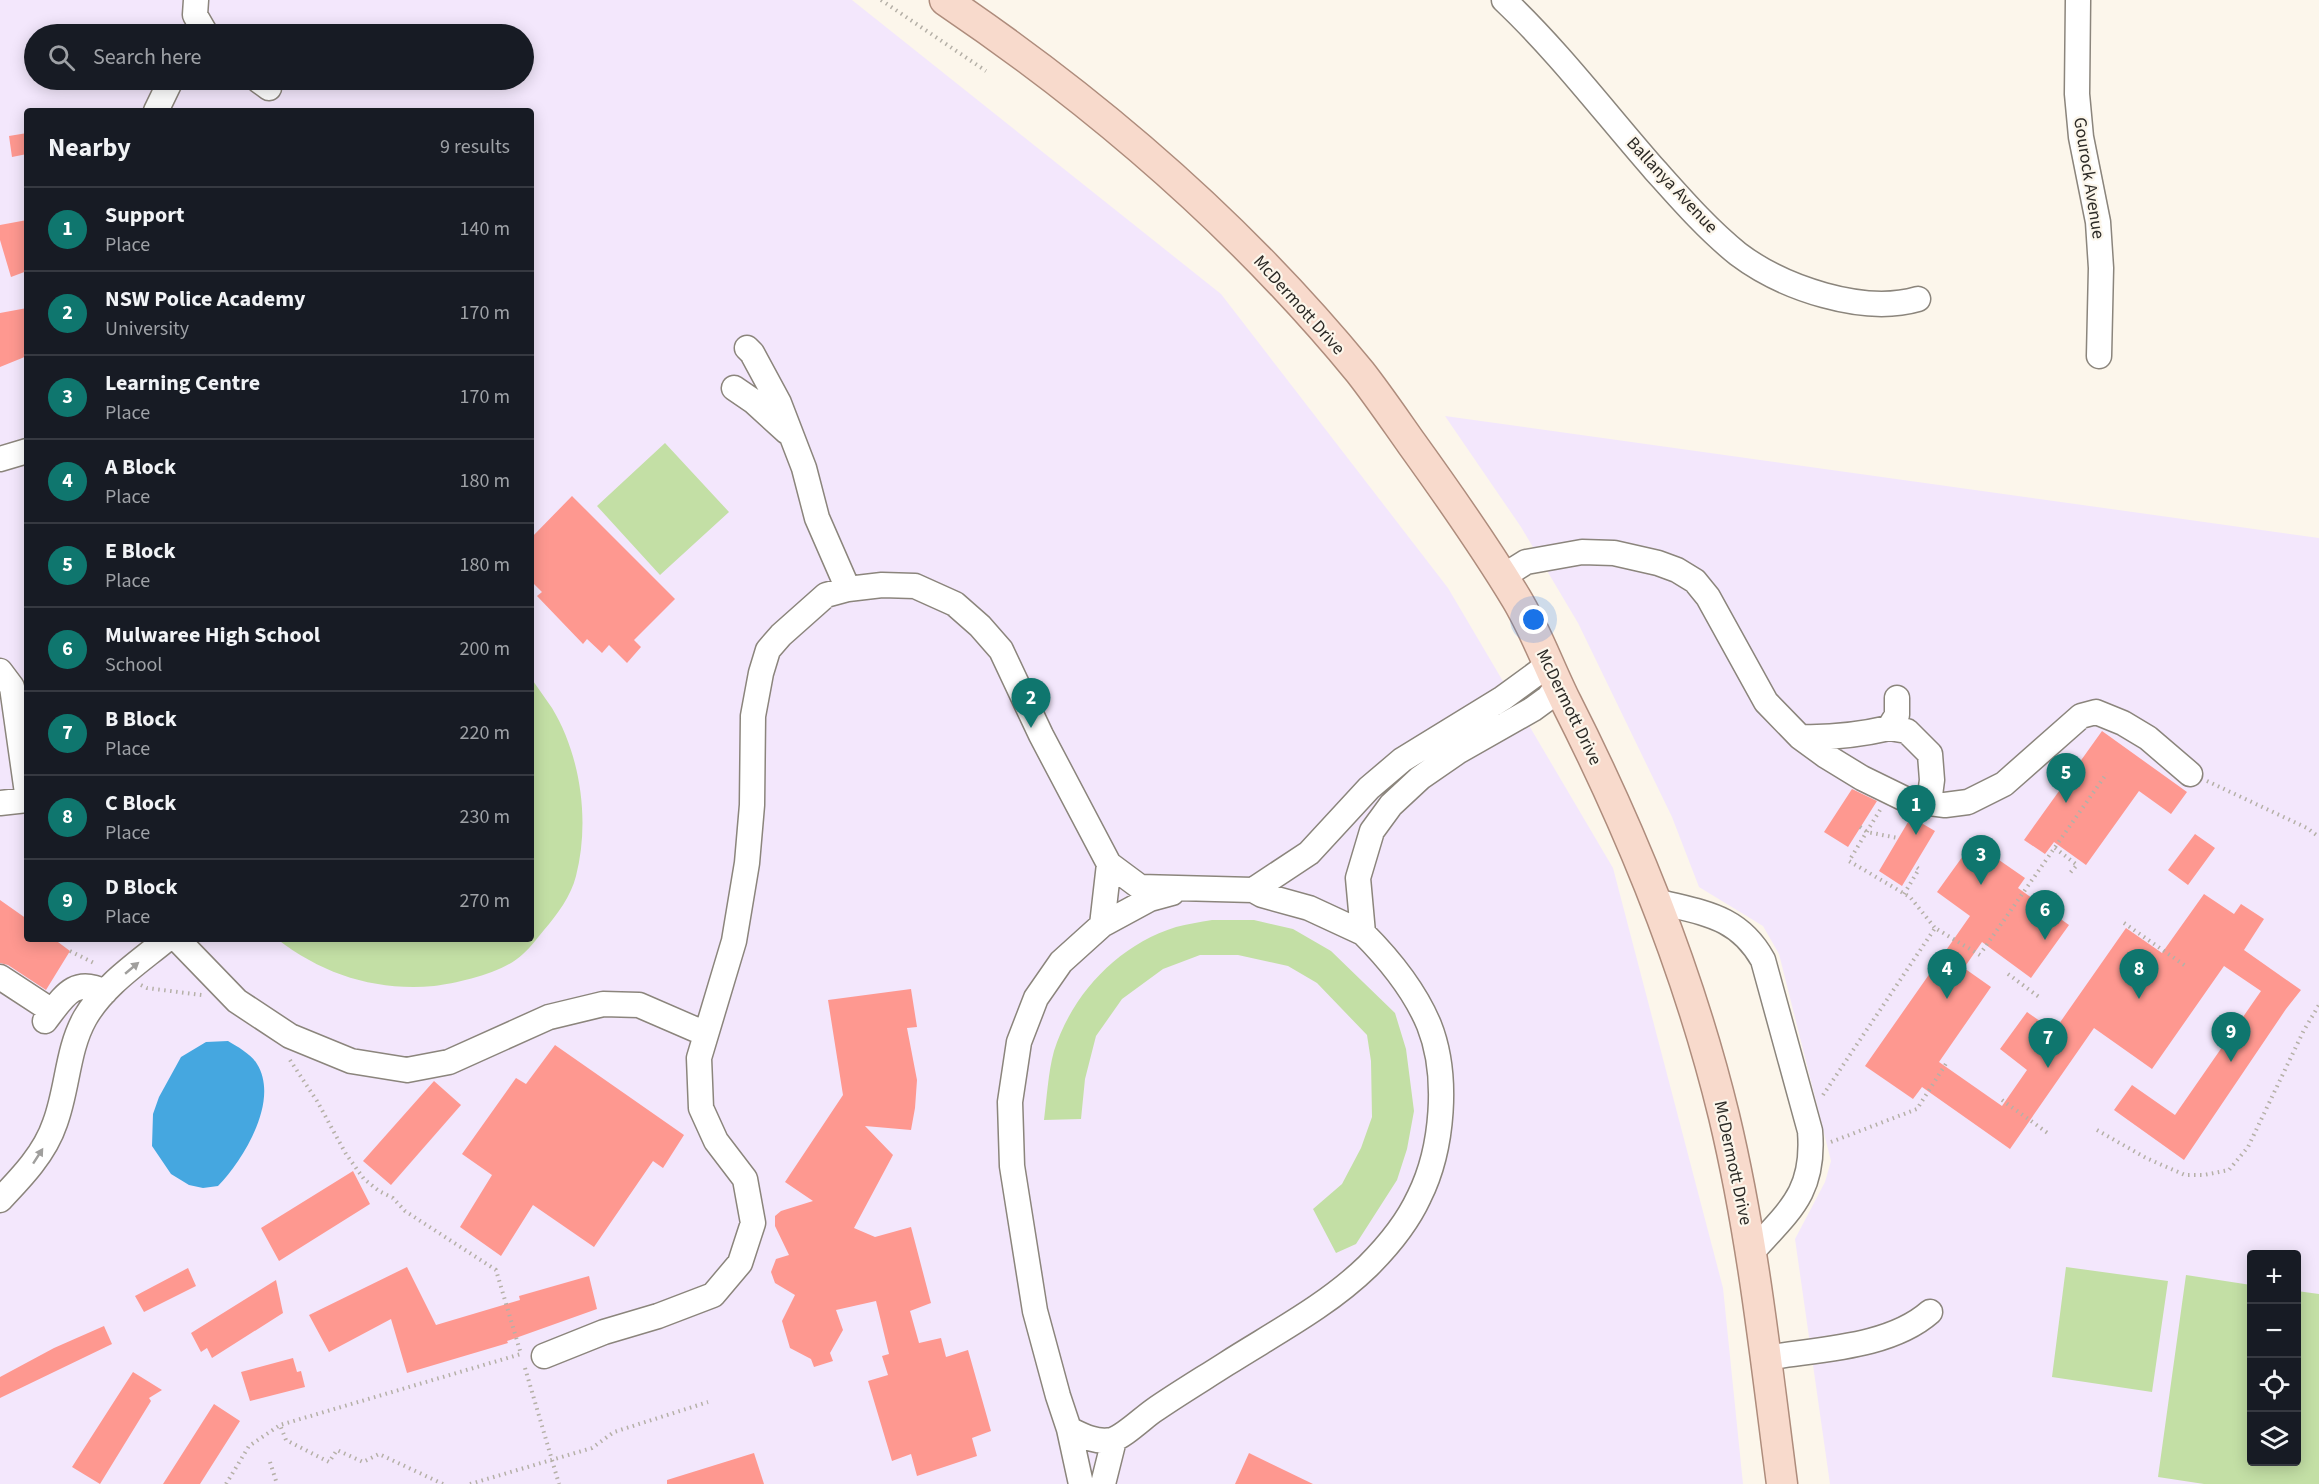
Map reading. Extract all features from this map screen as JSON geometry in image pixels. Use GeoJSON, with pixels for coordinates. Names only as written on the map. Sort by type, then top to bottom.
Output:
{"type":"FeatureCollection","features":[{"type":"Feature","properties":{"kind":"main road","name":"McDermott Drive"},"geometry":{"type":"LineString","coordinates":[[945,0],[1064,84],[1206,206],[1289,291],[1362,374],[1470,526],[1519,603],[1599,767],[1678,959],[1723,1112],[1743,1202],[1752,1252],[1782,1484]]}},
{"type":"Feature","properties":{"kind":"street","name":"Ballanya Avenue"},"geometry":{"type":"LineString","coordinates":[[1504,0],[1578,79],[1696,216],[1739,255],[1790,284],[1838,299],[1879,305],[1901,304],[1918,299]]}},
{"type":"Feature","properties":{"kind":"street","name":"Gourock Avenue"},"geometry":{"type":"LineString","coordinates":[[2078,0],[2077,94],[2081,137],[2098,222],[2102,268],[2099,356]]}},
{"type":"Feature","properties":{"kind":"street"},"geometry":{"type":"LineString","coordinates":[[157,108],[166,90]]}},
{"type":"Feature","properties":{"kind":"street"},"geometry":{"type":"LineString","coordinates":[[747,348],[752,352],[779,403],[804,468],[817,518],[848,589]]}},
{"type":"Feature","properties":{"kind":"street"},"geometry":{"type":"LineString","coordinates":[[734,388],[753,401],[792,438]]}},
{"type":"Feature","properties":{"kind":"street"},"geometry":{"type":"LineString","coordinates":[[0,459],[24,451]]}},
{"type":"Feature","properties":{"kind":"street"},"geometry":{"type":"LineString","coordinates":[[1502,577],[1526,562],[1582,552],[1614,553],[1658,563],[1677,570],[1695,581],[1708,597],[1766,702],[1800,737],[1862,778],[1907,800],[1945,806],[1968,802],[2004,784],[2081,716],[2096,712],[2123,723],[2148,738],[2190,774]]}},
{"type":"Feature","properties":{"kind":"street"},"geometry":{"type":"LineString","coordinates":[[544,1356],[604,1332],[658,1316],[712,1295],[740,1263],[753,1223],[745,1179],[716,1141],[701,1108],[699,1058],[734,941],[747,863],[752,805],[753,716],[756,691],[768,650],[790,625],[826,595],[848,589],[882,585],[915,586],[955,604],[980,626],[1001,650],[1041,735],[1109,864],[1140,886],[1253,890],[1262,895],[1309,908],[1363,933],[1385,955],[1416,998],[1430,1026],[1437,1053],[1441,1082],[1441,1108],[1432,1166],[1419,1198],[1395,1236],[1366,1267],[1321,1303],[1156,1409],[1114,1440],[1091,1440],[1069,1429]]}},
{"type":"Feature","properties":{"kind":"street"},"geometry":{"type":"LineString","coordinates":[[0,671],[12,687],[24,772]]}},
{"type":"Feature","properties":{"kind":"street"},"geometry":{"type":"LineString","coordinates":[[1253,890],[1309,853],[1369,788],[1402,760],[1503,698],[1553,676]]}},
{"type":"Feature","properties":{"kind":"street"},"geometry":{"type":"LineString","coordinates":[[1363,933],[1358,878],[1372,831],[1391,806],[1420,778],[1459,751],[1548,698],[1553,676]]}},
{"type":"Feature","properties":{"kind":"street"},"geometry":{"type":"LineString","coordinates":[[1889,728],[1897,715],[1897,698]]}},
{"type":"Feature","properties":{"kind":"street"},"geometry":{"type":"LineString","coordinates":[[1800,737],[1831,738],[1889,728],[1907,731],[1930,754],[1932,780],[1929,803]]}},
{"type":"Feature","properties":{"kind":"street"},"geometry":{"type":"LineString","coordinates":[[0,803],[24,800]]}},
{"type":"Feature","properties":{"kind":"street"},"geometry":{"type":"LineString","coordinates":[[1102,925],[1109,864]]}},
{"type":"Feature","properties":{"kind":"street"},"geometry":{"type":"LineString","coordinates":[[1082,1484],[1069,1429],[1035,1311],[1012,1166],[1010,1102],[1019,1041],[1036,998],[1061,962],[1102,925],[1150,899],[1183,889]]}},
{"type":"Feature","properties":{"kind":"street"},"geometry":{"type":"LineString","coordinates":[[1656,902],[1715,916],[1736,927],[1753,943],[1763,960],[1810,1131],[1812,1155],[1809,1174],[1801,1191],[1790,1210],[1752,1252]]}},
{"type":"Feature","properties":{"kind":"street"},"geometry":{"type":"LineString","coordinates":[[0,1200],[35,1161],[56,1123],[76,1038],[85,1019],[105,992],[163,942]]}},
{"type":"Feature","properties":{"kind":"street"},"geometry":{"type":"LineString","coordinates":[[180,942],[237,1001],[290,1036],[351,1061],[407,1070],[449,1062],[549,1017],[603,1004],[639,1005],[706,1034]]}},
{"type":"Feature","properties":{"kind":"street"},"geometry":{"type":"LineString","coordinates":[[8,987],[48,1016],[68,993],[81,985],[94,986],[105,992]]}},
{"type":"Feature","properties":{"kind":"street"},"geometry":{"type":"LineString","coordinates":[[1766,1358],[1880,1339],[1901,1332],[1930,1312]]}},
{"type":"Feature","properties":{"kind":"street"},"geometry":{"type":"LineString","coordinates":[[1103,1484],[1114,1440]]}},
{"type":"Feature","properties":{"kind":"path"},"geometry":{"type":"LineString","coordinates":[[881,0],[986,71]]}},
{"type":"Feature","properties":{"kind":"path"},"geometry":{"type":"LineString","coordinates":[[1983,950],[2107,773]]}},
{"type":"Feature","properties":{"kind":"path"},"geometry":{"type":"LineString","coordinates":[[2190,774],[2285,817],[2319,837]]}},
{"type":"Feature","properties":{"kind":"path"},"geometry":{"type":"LineString","coordinates":[[1886,802],[1849,861],[1910,897],[1935,927],[1980,956]]}},
{"type":"Feature","properties":{"kind":"path"},"geometry":{"type":"LineString","coordinates":[[1860,827],[1867,832],[1898,838]]}},
{"type":"Feature","properties":{"kind":"path"},"geometry":{"type":"LineString","coordinates":[[2055,848],[2077,865],[2070,873]]}},
{"type":"Feature","properties":{"kind":"path"},"geometry":{"type":"LineString","coordinates":[[1904,894],[1919,868],[1915,866]]}},
{"type":"Feature","properties":{"kind":"path"},"geometry":{"type":"LineString","coordinates":[[2124,923],[2187,967]]}},
{"type":"Feature","properties":{"kind":"path"},"geometry":{"type":"LineString","coordinates":[[1820,1099],[1935,927]]}},
{"type":"Feature","properties":{"kind":"path"},"geometry":{"type":"LineString","coordinates":[[70,951],[99,966]]}},
{"type":"Feature","properties":{"kind":"path"},"geometry":{"type":"LineString","coordinates":[[2008,974],[2039,997]]}},
{"type":"Feature","properties":{"kind":"path"},"geometry":{"type":"LineString","coordinates":[[137,984],[147,988],[212,996]]}},
{"type":"Feature","properties":{"kind":"path"},"geometry":{"type":"LineString","coordinates":[[2097,1130],[2146,1158],[2185,1175],[2204,1175],[2229,1170],[2248,1147],[2304,1030],[2319,1005]]}},
{"type":"Feature","properties":{"kind":"path"},"geometry":{"type":"LineString","coordinates":[[287,1054],[317,1101],[346,1154],[364,1179],[379,1191],[393,1198],[405,1211],[496,1270],[560,1484]]}},
{"type":"Feature","properties":{"kind":"path"},"geometry":{"type":"LineString","coordinates":[[1825,1144],[1917,1109],[1947,1062]]}},
{"type":"Feature","properties":{"kind":"path"},"geometry":{"type":"LineString","coordinates":[[2002,1100],[2049,1134]]}},
{"type":"Feature","properties":{"kind":"path"},"geometry":{"type":"LineString","coordinates":[[226,1484],[249,1446],[279,1425],[521,1354]]}},
{"type":"Feature","properties":{"kind":"path"},"geometry":{"type":"LineString","coordinates":[[470,1484],[592,1448],[614,1432],[708,1402]]}},
{"type":"Feature","properties":{"kind":"path"},"geometry":{"type":"LineString","coordinates":[[279,1425],[286,1440],[329,1462],[338,1450],[363,1462],[379,1454],[443,1484]]}},
{"type":"Feature","properties":{"kind":"path"},"geometry":{"type":"LineString","coordinates":[[270,1462],[277,1484]]}},
{"type":"Feature","properties":{"kind":"shaded area"},"geometry":{"type":"Polygon","coordinates":[[[0,0],[852,0],[1221,294],[1448,588],[1613,868],[1723,1288],[1743,1484],[0,1484],[0,0]]]}},
{"type":"Feature","properties":{"kind":"shaded area"},"geometry":{"type":"Polygon","coordinates":[[[1445,416],[2319,538],[2319,1484],[1830,1484],[1795,1239],[1825,1182],[1831,1161],[1779,954],[1763,926],[1699,887],[1672,817],[1578,623],[1521,527],[1445,416]]]}},
{"type":"Feature","properties":{"kind":"green space"},"geometry":{"type":"Polygon","coordinates":[[[665,443],[729,512],[660,575],[597,506],[665,443]]]}},
{"type":"Feature","properties":{"kind":"green space"},"geometry":{"type":"Polygon","coordinates":[[[534,682],[552,708],[570,747],[576,768],[582,812],[582,834],[576,876],[571,891],[554,918],[534,942],[534,682]]]}},
{"type":"Feature","properties":{"kind":"green space"},"geometry":{"type":"Polygon","coordinates":[[[1212,920],[1254,920],[1293,929],[1331,951],[1395,1013],[1406,1049],[1414,1111],[1407,1149],[1397,1180],[1356,1244],[1336,1253],[1313,1209],[1342,1184],[1361,1148],[1372,1117],[1371,1061],[1367,1035],[1317,983],[1288,966],[1238,955],[1200,955],[1163,969],[1122,999],[1096,1036],[1085,1079],[1081,1119],[1044,1120],[1054,1051],[1072,1010],[1085,991],[1100,974],[1135,946],[1176,927],[1212,920]]]}},
{"type":"Feature","properties":{"kind":"green space"},"geometry":{"type":"Polygon","coordinates":[[[281,942],[534,942],[515,960],[481,976],[444,985],[412,987],[391,986],[351,978],[295,952],[281,942]]]}},
{"type":"Feature","properties":{"kind":"green space"},"geometry":{"type":"Polygon","coordinates":[[[2066,1267],[2168,1281],[2152,1392],[2052,1377],[2066,1267]]]}},
{"type":"Feature","properties":{"kind":"green space"},"geometry":{"type":"Polygon","coordinates":[[[2186,1275],[2247,1284],[2247,1466],[2301,1466],[2301,1292],[2319,1294],[2319,1484],[2204,1484],[2158,1477],[2186,1275]]]}},
{"type":"Feature","properties":{"kind":"water"},"geometry":{"type":"Polygon","coordinates":[[[228,1041],[248,1054],[257,1064],[263,1079],[264,1095],[261,1112],[256,1129],[247,1146],[218,1186],[203,1188],[189,1185],[171,1174],[152,1146],[153,1114],[159,1097],[181,1057],[206,1042],[228,1041]]]}},
{"type":"Feature","properties":{"kind":"building"},"geometry":{"type":"Polygon","coordinates":[[[24,134],[24,155],[12,157],[9,136],[24,134]]]}},
{"type":"Feature","properties":{"kind":"building"},"geometry":{"type":"Polygon","coordinates":[[[24,221],[24,272],[11,277],[0,240],[0,225],[24,221]]]}},
{"type":"Feature","properties":{"kind":"building"},"geometry":{"type":"Polygon","coordinates":[[[24,309],[24,357],[0,367],[0,313],[24,309]]]}},
{"type":"Feature","properties":{"kind":"building"},"geometry":{"type":"Polygon","coordinates":[[[572,496],[675,599],[634,640],[641,647],[627,663],[609,645],[602,653],[587,639],[583,644],[537,596],[542,592],[534,584],[534,535],[572,496]]]}},
{"type":"Feature","properties":{"kind":"building"},"geometry":{"type":"Polygon","coordinates":[[[2102,731],[2187,792],[2171,814],[2139,791],[2086,865],[2054,842],[2045,854],[2024,840],[2102,731]]]}},
{"type":"Feature","properties":{"kind":"building"},"geometry":{"type":"Polygon","coordinates":[[[1852,789],[1877,801],[1848,847],[1824,832],[1852,789]]]}},
{"type":"Feature","properties":{"kind":"building"},"geometry":{"type":"Polygon","coordinates":[[[1911,817],[1935,831],[1902,886],[1879,871],[1911,817]]]}},
{"type":"Feature","properties":{"kind":"building"},"geometry":{"type":"Polygon","coordinates":[[[2195,834],[2215,848],[2188,885],[2168,870],[2195,834]]]}},
{"type":"Feature","properties":{"kind":"building"},"geometry":{"type":"Polygon","coordinates":[[[1973,842],[2025,878],[2018,888],[2069,925],[2031,978],[1982,942],[1964,968],[1991,987],[1939,1062],[2002,1106],[2027,1070],[2000,1049],[2027,1012],[2054,1031],[2126,928],[2162,953],[2204,894],[2234,914],[2241,904],[2264,919],[2244,950],[2301,990],[2184,1160],[2114,1110],[2132,1085],[2175,1115],[2261,991],[2224,966],[2152,1069],[2094,1028],[2010,1149],[1922,1087],[1913,1099],[1865,1066],[1970,916],[1937,892],[1973,842]]]}},
{"type":"Feature","properties":{"kind":"building"},"geometry":{"type":"Polygon","coordinates":[[[0,900],[24,917],[24,942],[58,942],[70,951],[46,990],[8,965],[0,963],[0,900]]]}},
{"type":"Feature","properties":{"kind":"building"},"geometry":{"type":"Polygon","coordinates":[[[911,989],[917,1027],[907,1028],[917,1080],[911,1130],[865,1126],[893,1155],[854,1228],[875,1237],[911,1227],[931,1303],[910,1311],[919,1343],[941,1338],[946,1357],[968,1350],[991,1431],[972,1438],[977,1456],[917,1476],[911,1454],[892,1461],[868,1381],[888,1375],[882,1356],[889,1354],[876,1301],[836,1310],[843,1330],[830,1353],[833,1361],[814,1367],[811,1359],[790,1348],[782,1321],[795,1295],[775,1283],[771,1272],[776,1259],[789,1255],[775,1226],[775,1216],[781,1211],[813,1201],[785,1182],[843,1095],[828,1000],[911,989]]]}},
{"type":"Feature","properties":{"kind":"building"},"geometry":{"type":"Polygon","coordinates":[[[555,1045],[684,1135],[663,1168],[653,1161],[594,1247],[533,1205],[501,1256],[460,1227],[492,1175],[462,1154],[516,1078],[526,1084],[555,1045]]]}},
{"type":"Feature","properties":{"kind":"building"},"geometry":{"type":"Polygon","coordinates":[[[434,1081],[461,1105],[391,1185],[363,1161],[434,1081]]]}},
{"type":"Feature","properties":{"kind":"building"},"geometry":{"type":"Polygon","coordinates":[[[353,1171],[370,1204],[279,1261],[261,1228],[353,1171]]]}},
{"type":"Feature","properties":{"kind":"building"},"geometry":{"type":"Polygon","coordinates":[[[407,1267],[436,1325],[520,1300],[519,1296],[589,1276],[597,1309],[507,1341],[508,1343],[407,1373],[391,1319],[329,1352],[309,1315],[407,1267]]]}},
{"type":"Feature","properties":{"kind":"building"},"geometry":{"type":"Polygon","coordinates":[[[188,1268],[196,1286],[144,1312],[135,1296],[188,1268]]]}},
{"type":"Feature","properties":{"kind":"building"},"geometry":{"type":"Polygon","coordinates":[[[276,1280],[283,1313],[212,1358],[207,1348],[201,1352],[191,1333],[276,1280]]]}},
{"type":"Feature","properties":{"kind":"building"},"geometry":{"type":"Polygon","coordinates":[[[104,1326],[112,1344],[0,1398],[0,1377],[54,1348],[104,1326]]]}},
{"type":"Feature","properties":{"kind":"building"},"geometry":{"type":"Polygon","coordinates":[[[293,1358],[297,1372],[301,1371],[305,1387],[250,1401],[241,1372],[293,1358]]]}},
{"type":"Feature","properties":{"kind":"building"},"geometry":{"type":"Polygon","coordinates":[[[133,1372],[162,1390],[149,1398],[151,1401],[100,1484],[72,1467],[133,1372]]]}},
{"type":"Feature","properties":{"kind":"building"},"geometry":{"type":"Polygon","coordinates":[[[214,1404],[240,1421],[200,1484],[163,1484],[214,1404]]]}},
{"type":"Feature","properties":{"kind":"building"},"geometry":{"type":"Polygon","coordinates":[[[754,1453],[764,1484],[667,1484],[667,1480],[754,1453]]]}},
{"type":"Feature","properties":{"kind":"building"},"geometry":{"type":"Polygon","coordinates":[[[1249,1453],[1313,1484],[1235,1484],[1249,1453]]]}},
{"type":"Feature","properties":{"kind":"place","name":"NSW Police Academy"},"geometry":{"type":"Point","coordinates":[1031,728]}},
{"type":"Feature","properties":{"kind":"place","name":"E Block"},"geometry":{"type":"Point","coordinates":[2066,803]}},
{"type":"Feature","properties":{"kind":"place","name":"Support"},"geometry":{"type":"Point","coordinates":[1916,835]}},
{"type":"Feature","properties":{"kind":"place","name":"Learning Centre"},"geometry":{"type":"Point","coordinates":[1981,885]}},
{"type":"Feature","properties":{"kind":"place","name":"Mulwaree High School"},"geometry":{"type":"Point","coordinates":[2045,940]}},
{"type":"Feature","properties":{"kind":"place","name":"A Block"},"geometry":{"type":"Point","coordinates":[1947,999]}},
{"type":"Feature","properties":{"kind":"place","name":"C Block"},"geometry":{"type":"Point","coordinates":[2139,999]}},
{"type":"Feature","properties":{"kind":"place","name":"D Block"},"geometry":{"type":"Point","coordinates":[2231,1062]}},
{"type":"Feature","properties":{"kind":"place","name":"B Block"},"geometry":{"type":"Point","coordinates":[2048,1068]}}]}
